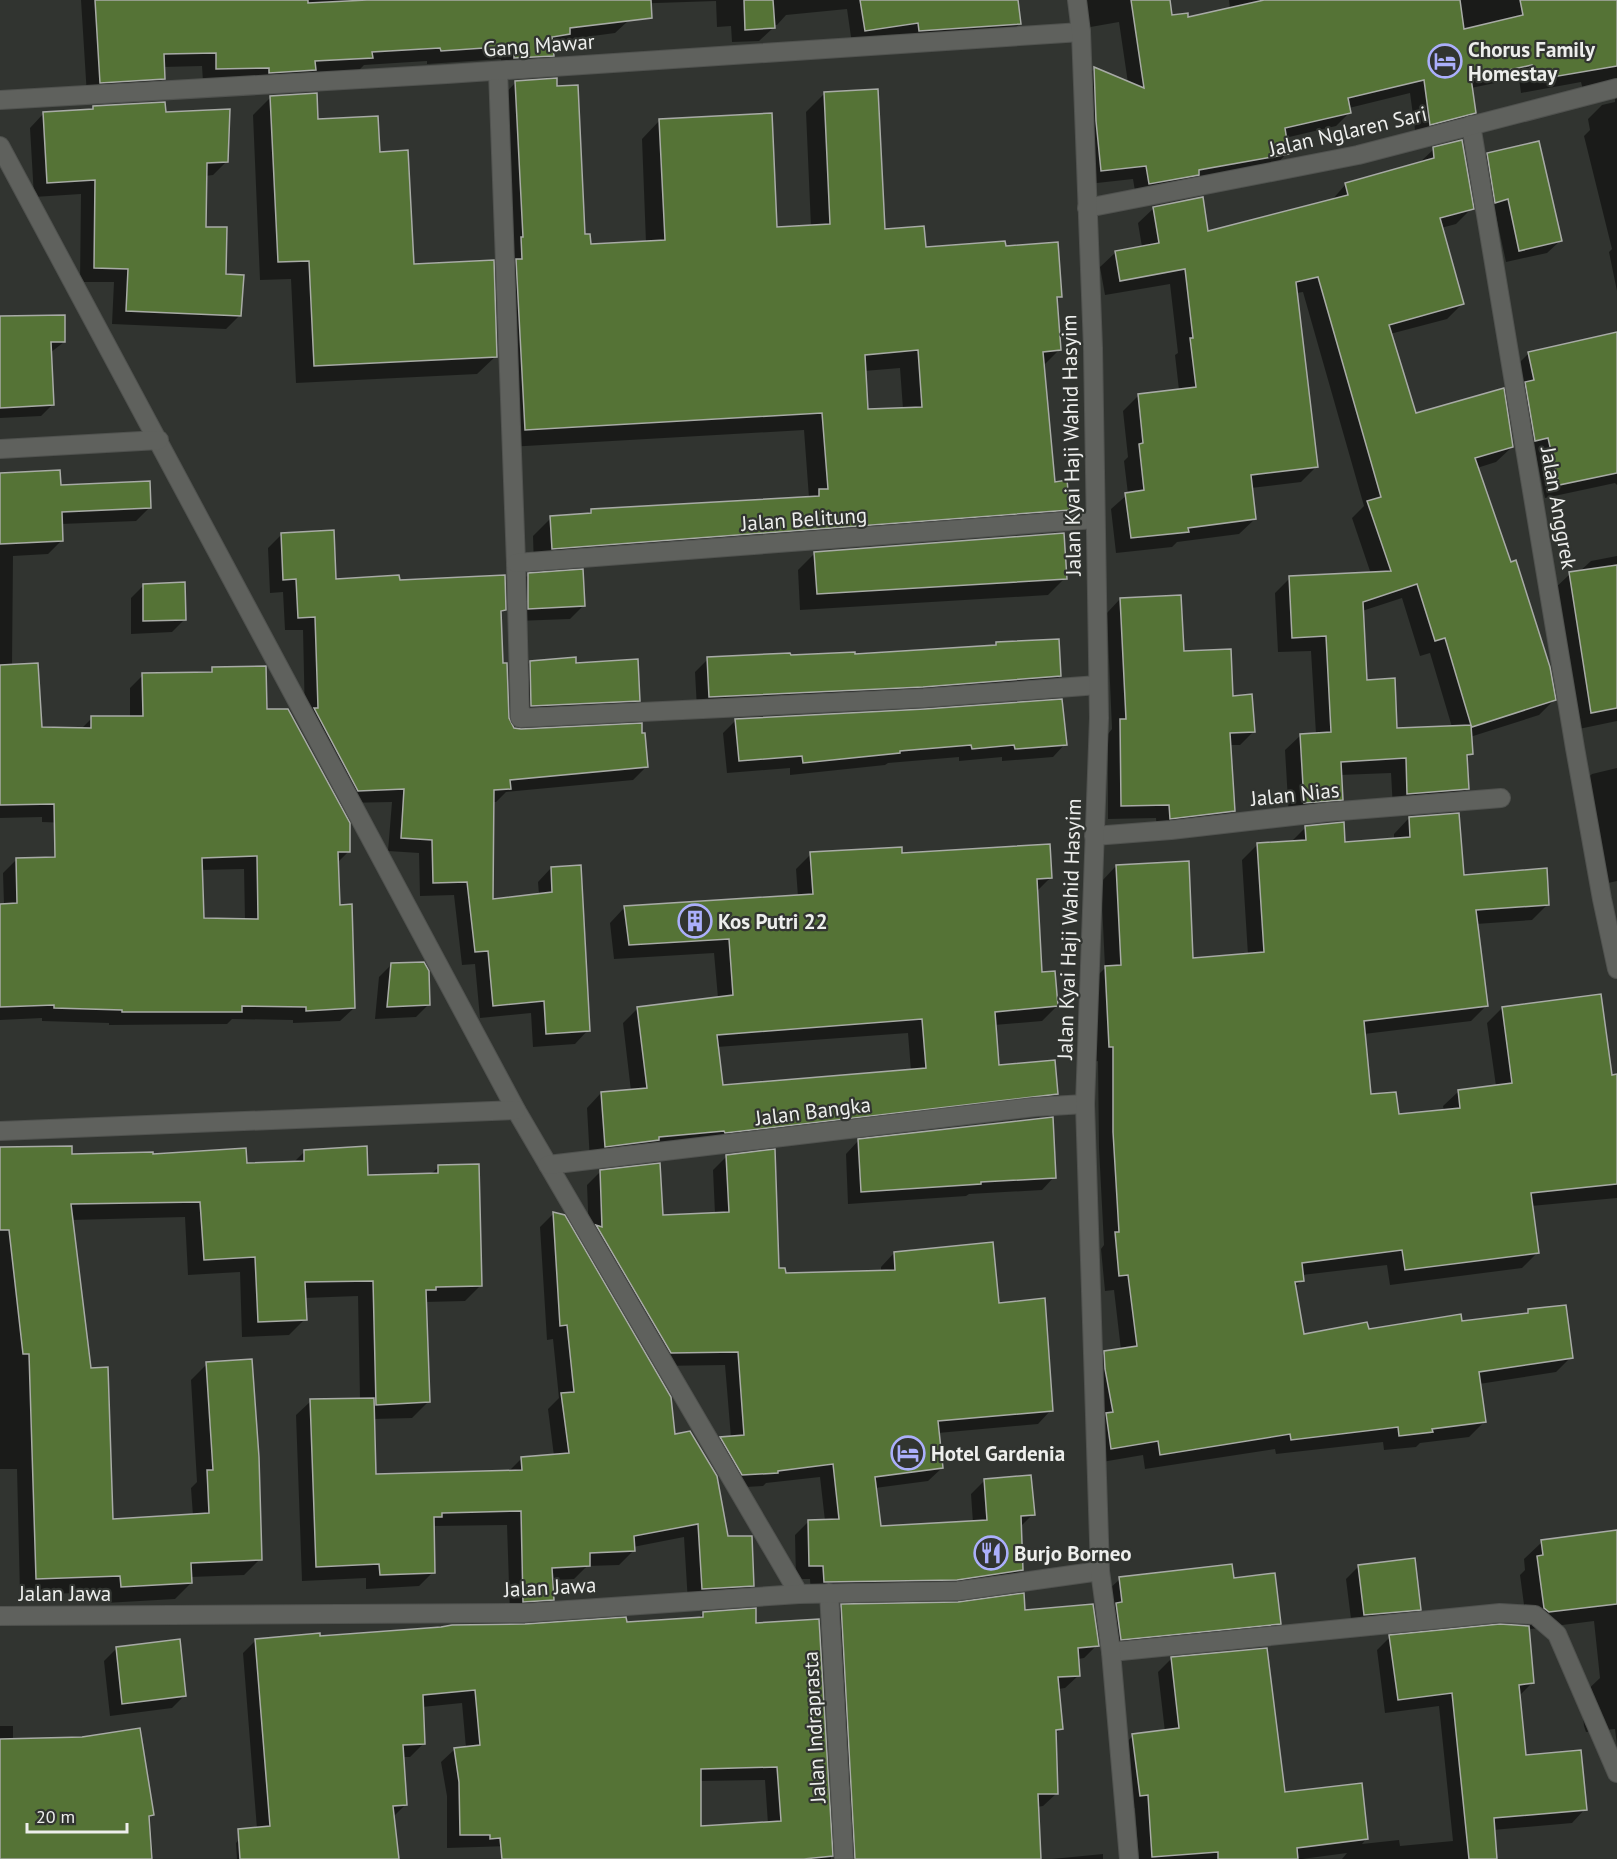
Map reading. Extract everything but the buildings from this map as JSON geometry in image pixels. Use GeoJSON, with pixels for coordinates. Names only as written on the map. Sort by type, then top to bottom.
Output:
{"type":"FeatureCollection","features":[{"type":"Feature","properties":{"kind":"street","name":"Jalan Kyai Haji Wahid Hasyim"},"geometry":{"type":"LineString","coordinates":[[1077,0],[1081,32],[1094,348],[1098,685],[1085,1104],[1100,1571],[1111,1652],[1129,1859]]}},
{"type":"Feature","properties":{"kind":"street","name":"Gang Mawar"},"geometry":{"type":"LineString","coordinates":[[0,100],[498,71],[1081,32]]}},
{"type":"Feature","properties":{"kind":"street"},"geometry":{"type":"LineString","coordinates":[[498,71],[520,718],[924,698],[1098,685]]}},
{"type":"Feature","properties":{"kind":"street","name":"Jalan Nglaren Sari"},"geometry":{"type":"LineString","coordinates":[[1087,208],[1358,155],[1617,88]]}},
{"type":"Feature","properties":{"kind":"street","name":"Jalan Anggrek"},"geometry":{"type":"LineString","coordinates":[[1471,125],[1609,897],[1617,969]]}},
{"type":"Feature","properties":{"kind":"street"},"geometry":{"type":"LineString","coordinates":[[0,146],[516,1110],[799,1594]]}},
{"type":"Feature","properties":{"kind":"street"},"geometry":{"type":"LineString","coordinates":[[0,449],[159,440]]}},
{"type":"Feature","properties":{"kind":"street","name":"Jalan Belitung"},"geometry":{"type":"LineString","coordinates":[[516,563],[1095,519]]}},
{"type":"Feature","properties":{"kind":"street","name":"Jalan Nias"},"geometry":{"type":"LineString","coordinates":[[1094,836],[1172,830],[1328,812],[1501,798]]}},
{"type":"Feature","properties":{"kind":"street","name":"Jalan Bangka"},"geometry":{"type":"LineString","coordinates":[[548,1165],[1022,1108],[1085,1104]]}},
{"type":"Feature","properties":{"kind":"street"},"geometry":{"type":"LineString","coordinates":[[0,1131],[516,1110]]}},
{"type":"Feature","properties":{"kind":"street","name":"Jalan Jawa"},"geometry":{"type":"LineString","coordinates":[[0,1616],[524,1613],[799,1594],[958,1591],[1100,1571]]}},
{"type":"Feature","properties":{"kind":"street","name":"Jalan Indraprasta"},"geometry":{"type":"LineString","coordinates":[[829,1593],[844,1859]]}},
{"type":"Feature","properties":{"kind":"street"},"geometry":{"type":"LineString","coordinates":[[1111,1652],[1500,1613],[1535,1615],[1557,1634],[1617,1773]]}},
{"type":"Feature","properties":{"kind":"place","name":"Chorus Family Homestay"},"geometry":{"type":"Point","coordinates":[1445,61]}},
{"type":"Feature","properties":{"kind":"place","name":"Kos Putri 22"},"geometry":{"type":"Point","coordinates":[695,921]}},
{"type":"Feature","properties":{"kind":"place","name":"Hotel Gardenia"},"geometry":{"type":"Point","coordinates":[908,1453]}},
{"type":"Feature","properties":{"kind":"place","name":"Burjo Borneo"},"geometry":{"type":"Point","coordinates":[991,1553]}}]}
